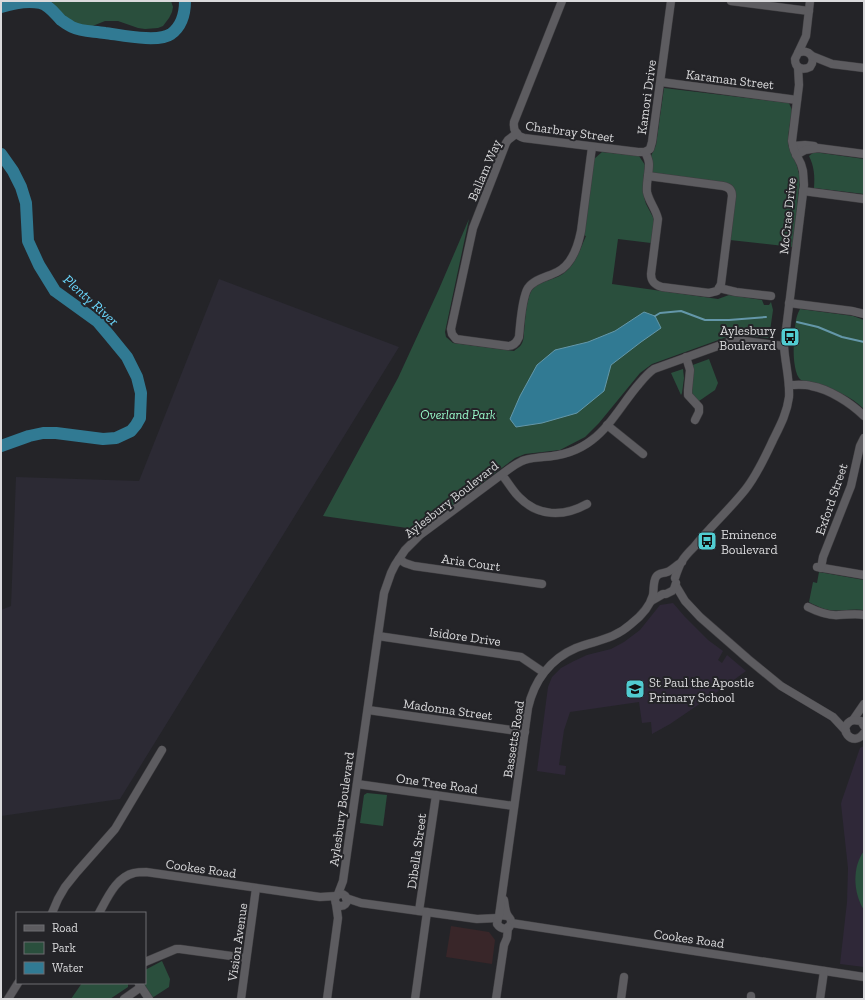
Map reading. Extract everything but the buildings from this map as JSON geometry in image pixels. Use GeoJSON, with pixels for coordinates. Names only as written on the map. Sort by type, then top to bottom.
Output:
{"type":"FeatureCollection","features":[{"type":"Feature","properties":{"kind":"street","name":"Ballam Way"},"geometry":{"type":"LineString","coordinates":[[562,1],[514,122],[514,128],[517,133],[506,143],[473,228],[451,326],[452,334],[456,338],[460,340],[508,346],[517,342],[524,298],[528,289],[534,282],[558,272],[566,265],[572,257],[579,241],[592,147]]}},
{"type":"Feature","properties":{"kind":"street","name":"Kamori Drive"},"geometry":{"type":"LineString","coordinates":[[671,1],[652,142],[650,148],[645,152],[649,163],[647,190],[649,200],[656,211],[658,219],[651,277],[654,283],[662,287],[709,293],[717,291],[719,288],[736,292],[771,296]]}},
{"type":"Feature","properties":{"kind":"street"},"geometry":{"type":"LineString","coordinates":[[731,1],[809,11]]}},
{"type":"Feature","properties":{"kind":"street"},"geometry":{"type":"LineString","coordinates":[[810,1],[806,36],[795,59],[796,65],[798,68],[803,69],[832,64]]}},
{"type":"Feature","properties":{"kind":"street"},"geometry":{"type":"LineString","coordinates":[[806,36],[813,62],[809,68]]}},
{"type":"Feature","properties":{"kind":"street"},"geometry":{"type":"LineString","coordinates":[[798,53],[806,52],[832,64],[864,68]]}},
{"type":"Feature","properties":{"kind":"street","name":"McCrae Drive"},"geometry":{"type":"LineString","coordinates":[[789,303],[803,191],[803,171],[793,146],[799,85],[798,68]]}},
{"type":"Feature","properties":{"kind":"street","name":"McCrae Drive"},"geometry":{"type":"LineString","coordinates":[[799,85],[809,68]]}},
{"type":"Feature","properties":{"kind":"street","name":"Karaman Street"},"geometry":{"type":"LineString","coordinates":[[661,82],[797,100]]}},
{"type":"Feature","properties":{"kind":"street","name":"Charbray Street"},"geometry":{"type":"LineString","coordinates":[[517,133],[520,137],[524,138],[645,152]]}},
{"type":"Feature","properties":{"kind":"street"},"geometry":{"type":"LineString","coordinates":[[793,146],[810,145],[818,148],[864,154]]}},
{"type":"Feature","properties":{"kind":"street"},"geometry":{"type":"LineString","coordinates":[[796,155],[805,150],[818,148]]}},
{"type":"Feature","properties":{"kind":"street"},"geometry":{"type":"LineString","coordinates":[[648,176],[723,186],[727,187],[731,191],[732,196],[728,232],[721,284],[719,288]]}},
{"type":"Feature","properties":{"kind":"street"},"geometry":{"type":"LineString","coordinates":[[803,191],[864,199]]}},
{"type":"Feature","properties":{"kind":"street"},"geometry":{"type":"LineString","coordinates":[[789,303],[864,314]]}},
{"type":"Feature","properties":{"kind":"street","name":"Bassetts Road"},"geometry":{"type":"LineString","coordinates":[[651,601],[654,580],[658,575],[667,572],[682,561],[755,477],[784,419],[788,403],[789,385],[784,356],[784,346],[789,303]]}},
{"type":"Feature","properties":{"kind":"street","name":"Aylesbury Boulevard"},"geometry":{"type":"LineString","coordinates":[[327,999],[384,593],[391,573],[405,550],[420,535],[509,469],[532,458],[555,456],[575,450],[593,439],[607,425],[648,373],[654,369],[737,340],[784,346]]}},
{"type":"Feature","properties":{"kind":"street"},"geometry":{"type":"LineString","coordinates":[[686,358],[690,370],[688,394],[699,407],[699,412],[694,420]]}},
{"type":"Feature","properties":{"kind":"street"},"geometry":{"type":"LineString","coordinates":[[789,385],[818,387],[845,400],[864,416]]}},
{"type":"Feature","properties":{"kind":"street"},"geometry":{"type":"LineString","coordinates":[[607,425],[643,454]]}},
{"type":"Feature","properties":{"kind":"street","name":"Exford Street"},"geometry":{"type":"LineString","coordinates":[[864,438],[860,446],[851,486],[819,567],[864,576]]}},
{"type":"Feature","properties":{"kind":"street"},"geometry":{"type":"LineString","coordinates":[[502,475],[522,500],[540,510],[553,513],[567,512],[578,509],[587,504]]}},
{"type":"Feature","properties":{"kind":"street","name":"Aria Court"},"geometry":{"type":"LineString","coordinates":[[399,559],[409,565],[414,566],[542,584]]}},
{"type":"Feature","properties":{"kind":"street","name":"Bassetts Road"},"geometry":{"type":"LineString","coordinates":[[496,999],[504,945],[507,938],[503,922],[504,878],[530,699],[536,684],[543,672],[555,661],[577,648],[607,639],[625,630],[636,620],[651,601],[672,592],[682,561]]}},
{"type":"Feature","properties":{"kind":"street"},"geometry":{"type":"LineString","coordinates":[[667,572],[670,573],[684,601],[700,617],[769,677],[832,717],[846,731],[848,736],[857,739],[863,736]]}},
{"type":"Feature","properties":{"kind":"street"},"geometry":{"type":"LineString","coordinates":[[654,586],[657,591],[684,601]]}},
{"type":"Feature","properties":{"kind":"street"},"geometry":{"type":"LineString","coordinates":[[808,607],[832,615],[864,615]]}},
{"type":"Feature","properties":{"kind":"street","name":"Isidore Drive"},"geometry":{"type":"LineString","coordinates":[[378,636],[521,657],[543,672]]}},
{"type":"Feature","properties":{"kind":"street"},"geometry":{"type":"LineString","coordinates":[[846,731],[846,726],[864,704]]}},
{"type":"Feature","properties":{"kind":"street"},"geometry":{"type":"LineString","coordinates":[[863,724],[864,704]]}},
{"type":"Feature","properties":{"kind":"street","name":"Madonna Street"},"geometry":{"type":"LineString","coordinates":[[368,710],[525,732]]}},
{"type":"Feature","properties":{"kind":"street"},"geometry":{"type":"LineString","coordinates":[[832,717],[851,721],[858,720],[863,724]]}},
{"type":"Feature","properties":{"kind":"street"},"geometry":{"type":"LineString","coordinates":[[52,912],[65,886],[115,830],[162,750]]}},
{"type":"Feature","properties":{"kind":"street","name":"One Tree Road"},"geometry":{"type":"LineString","coordinates":[[357,784],[514,806]]}},
{"type":"Feature","properties":{"kind":"street","name":"Dibella Street"},"geometry":{"type":"LineString","coordinates":[[415,999],[436,795]]}},
{"type":"Feature","properties":{"kind":"street","name":"Cookes Road"},"geometry":{"type":"LineString","coordinates":[[100,912],[122,878],[134,873],[146,872],[477,919],[490,925],[503,922],[864,977]]}},
{"type":"Feature","properties":{"kind":"street","name":"Vision Avenue"},"geometry":{"type":"LineString","coordinates":[[240,999],[256,888]]}},
{"type":"Feature","properties":{"kind":"street"},"geometry":{"type":"LineString","coordinates":[[146,962],[176,949],[246,958]]}},
{"type":"Feature","properties":{"kind":"street"},"geometry":{"type":"LineString","coordinates":[[820,999],[824,971]]}},
{"type":"Feature","properties":{"kind":"street"},"geometry":{"type":"LineString","coordinates":[[621,999],[624,978]]}},
{"type":"Feature","properties":{"kind":"street"},"geometry":{"type":"LineString","coordinates":[[8,999],[17,984]]}},
{"type":"Feature","properties":{"kind":"street"},"geometry":{"type":"LineString","coordinates":[[124,999],[140,985],[149,999]]}},
{"type":"Feature","properties":{"kind":"shaded area"},"geometry":{"type":"Polygon","coordinates":[[[219,279],[399,347],[120,799],[1,816],[1,610],[11,606],[16,477],[139,481],[219,279]]]}},
{"type":"Feature","properties":{"kind":"shaded area","name":"St Paul the Apostle Primary School"},"geometry":{"type":"Polygon","coordinates":[[[673,603],[708,640],[723,651],[718,660],[722,663],[727,655],[746,671],[670,724],[652,734],[651,722],[642,723],[639,702],[570,712],[564,730],[559,765],[566,766],[565,775],[537,771],[548,687],[552,677],[561,668],[574,661],[587,655],[611,649],[624,642],[640,630],[660,605],[673,603]]]}},
{"type":"Feature","properties":{"kind":"shaded area"},"geometry":{"type":"Polygon","coordinates":[[[864,746],[864,967],[840,964],[847,902],[848,868],[841,804],[860,748],[864,746]]]}},
{"type":"Feature","properties":{"kind":"shaded area"},"geometry":{"type":"Polygon","coordinates":[[[451,926],[489,932],[495,940],[492,964],[446,957],[451,926]]]}},
{"type":"Feature","properties":{"kind":"green space"},"geometry":{"type":"Polygon","coordinates":[[[51,1],[171,1],[173,7],[169,18],[163,26],[158,28],[138,28],[118,21],[105,21],[90,27],[72,25],[51,1]]]}},
{"type":"Feature","properties":{"kind":"green space"},"geometry":{"type":"Polygon","coordinates":[[[664,88],[789,103],[792,110],[788,137],[789,147],[800,178],[793,247],[730,240],[730,184],[652,174],[651,156],[656,145],[664,88]]]}},
{"type":"Feature","properties":{"kind":"green space","name":"Overland Park"},"geometry":{"type":"Polygon","coordinates":[[[602,152],[639,156],[645,165],[643,187],[644,197],[654,219],[651,243],[618,239],[612,284],[718,299],[729,295],[762,300],[764,305],[769,305],[771,302],[773,310],[769,338],[735,334],[652,364],[640,373],[599,423],[585,437],[560,450],[525,454],[515,458],[421,530],[323,516],[398,378],[469,219],[445,332],[446,337],[453,343],[514,351],[523,341],[527,305],[532,290],[538,285],[564,273],[575,261],[580,251],[586,236],[583,235],[594,159],[602,152]]]}},
{"type":"Feature","properties":{"kind":"green space"},"geometry":{"type":"Polygon","coordinates":[[[814,152],[864,159],[864,194],[814,188],[814,171],[809,156],[814,152]]]}},
{"type":"Feature","properties":{"kind":"green space"},"geometry":{"type":"Polygon","coordinates":[[[800,309],[853,316],[864,320],[864,409],[842,393],[816,383],[800,380],[795,367],[794,352],[796,322],[800,309]]]}},
{"type":"Feature","properties":{"kind":"green space"},"geometry":{"type":"Polygon","coordinates":[[[709,359],[718,383],[715,390],[699,401],[691,393],[690,366],[709,359]]]}},
{"type":"Feature","properties":{"kind":"green space"},"geometry":{"type":"Polygon","coordinates":[[[683,369],[684,378],[681,395],[671,373],[683,369]]]}},
{"type":"Feature","properties":{"kind":"green space"},"geometry":{"type":"Polygon","coordinates":[[[819,572],[864,580],[864,610],[829,610],[809,602],[813,582],[817,583],[819,572]]]}},
{"type":"Feature","properties":{"kind":"green space"},"geometry":{"type":"Polygon","coordinates":[[[367,793],[387,795],[383,826],[360,823],[364,795],[367,793]]]}},
{"type":"Feature","properties":{"kind":"green space"},"geometry":{"type":"Polygon","coordinates":[[[864,851],[864,910],[860,903],[855,880],[857,865],[864,851]]]}},
{"type":"Feature","properties":{"kind":"green space"},"geometry":{"type":"Polygon","coordinates":[[[162,961],[170,979],[169,987],[152,998],[143,984],[146,984],[146,969],[162,961]]]}},
{"type":"Feature","properties":{"kind":"green space"},"geometry":{"type":"Polygon","coordinates":[[[81,984],[128,984],[128,987],[110,999],[71,999],[81,984]]]}},
{"type":"Feature","properties":{"kind":"water"},"geometry":{"type":"Polygon","coordinates":[[[644,312],[655,316],[661,328],[611,365],[604,391],[577,413],[542,423],[516,427],[510,419],[520,396],[537,365],[555,350],[588,342],[615,331],[644,312]]]}},
{"type":"Feature","properties":{"kind":"waterway","name":"Plenty River"},"geometry":{"type":"LineString","coordinates":[[1,7],[20,2],[40,3],[49,8],[61,20],[76,29],[129,37],[157,38],[165,37],[175,31],[183,15],[185,1]]}},
{"type":"Feature","properties":{"kind":"waterway","name":"Plenty River"},"geometry":{"type":"LineString","coordinates":[[1,154],[13,171],[21,187],[26,203],[28,241],[39,265],[55,291],[98,322],[127,357],[137,377],[141,393],[140,418],[131,431],[116,438],[103,439],[56,433],[43,433],[29,436],[1,446]]}},
{"type":"Feature","properties":{"kind":"waterway"},"geometry":{"type":"LineString","coordinates":[[655,316],[660,313],[681,311],[705,320],[766,317]]}},
{"type":"Feature","properties":{"kind":"waterway"},"geometry":{"type":"LineString","coordinates":[[797,322],[818,327],[842,337],[864,342]]}},
{"type":"Feature","properties":{"kind":"place","name":"Aylesbury Boulevard"},"geometry":{"type":"Point","coordinates":[790,337]}},
{"type":"Feature","properties":{"kind":"place","name":"Eminence Boulevard"},"geometry":{"type":"Point","coordinates":[707,541]}},
{"type":"Feature","properties":{"kind":"place","name":"St Paul the Apostle Primary School"},"geometry":{"type":"Point","coordinates":[635,689]}}]}
